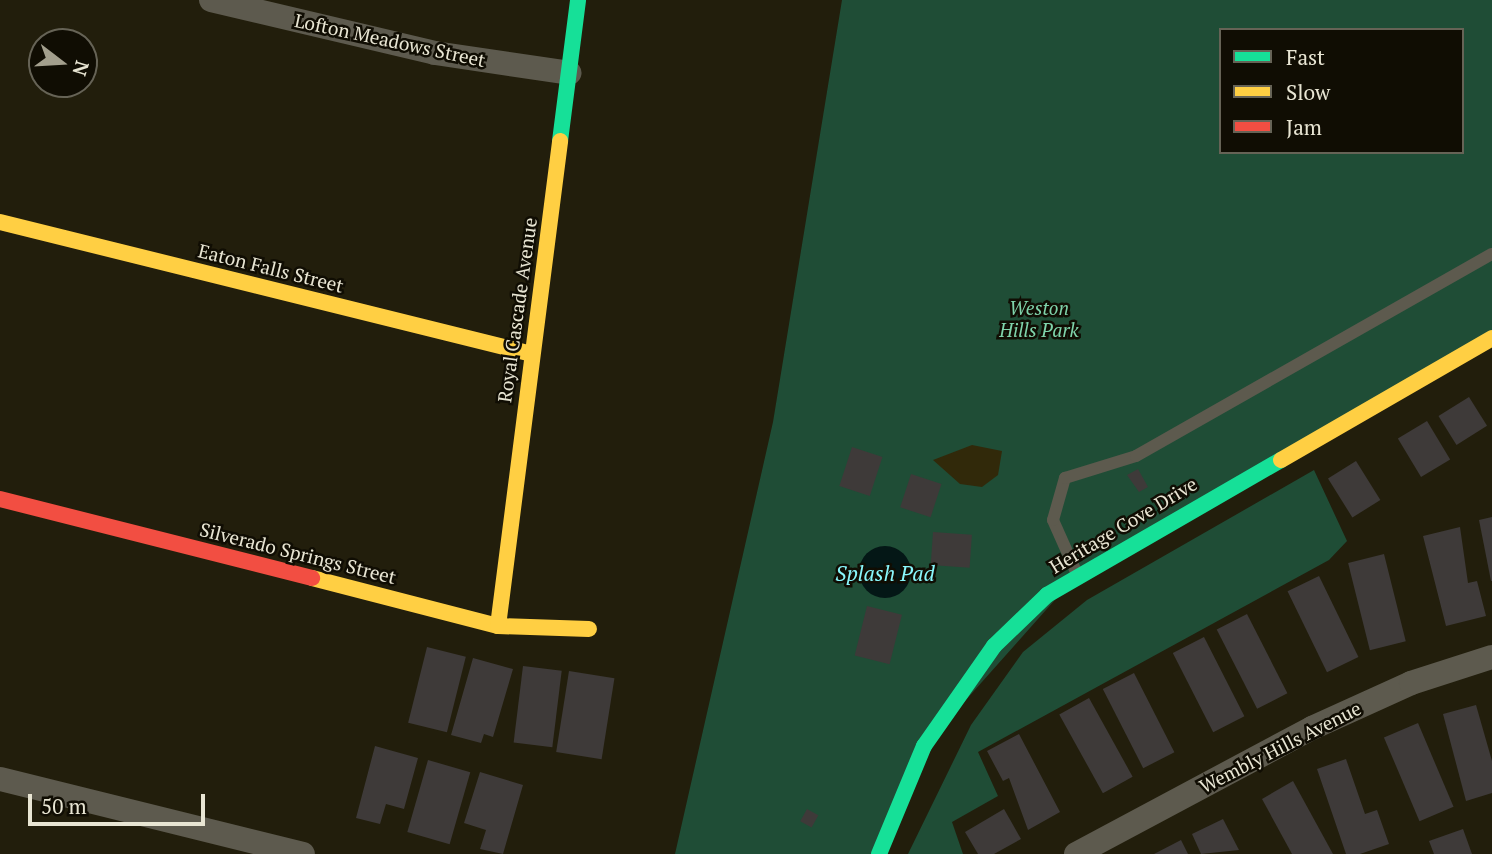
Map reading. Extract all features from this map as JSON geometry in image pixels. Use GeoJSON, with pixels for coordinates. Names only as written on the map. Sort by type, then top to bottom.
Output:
{"type":"FeatureCollection","features":[{"type":"Feature","properties":{"kind":"street","name":"Lofton Meadows Street"},"geometry":{"type":"LineString","coordinates":[[211,0],[435,53],[570,73]]}},
{"type":"Feature","properties":{"kind":"street","name":"Royal Cascade Avenue"},"geometry":{"type":"LineString","coordinates":[[498,626],[578,0]]}},
{"type":"Feature","properties":{"kind":"street","name":"Eaton Falls Street"},"geometry":{"type":"LineString","coordinates":[[0,222],[532,354]]}},
{"type":"Feature","properties":{"kind":"street","name":"Heritage Cove Drive"},"geometry":{"type":"LineString","coordinates":[[879,854],[925,746],[961,690],[994,646],[1077,575],[1492,338]]}},
{"type":"Feature","properties":{"kind":"street","name":"Silverado Springs Street"},"geometry":{"type":"LineString","coordinates":[[0,499],[498,626],[589,629]]}},
{"type":"Feature","properties":{"kind":"street","name":"Wembly Hills Avenue"},"geometry":{"type":"LineString","coordinates":[[1076,854],[1312,728],[1411,683],[1492,657]]}},
{"type":"Feature","properties":{"kind":"street"},"geometry":{"type":"LineString","coordinates":[[0,779],[303,854]]}},
{"type":"Feature","properties":{"kind":"lane"},"geometry":{"type":"LineString","coordinates":[[1077,575],[1053,520],[1065,478],[1136,456],[1492,254]]}},
{"type":"Feature","properties":{"kind":"green space","name":"Weston Hills Park"},"geometry":{"type":"Polygon","coordinates":[[[842,0],[1492,0],[1492,339],[1077,575],[925,746],[879,854],[675,854],[773,422],[842,0]]]}},
{"type":"Feature","properties":{"kind":"green space"},"geometry":{"type":"Polygon","coordinates":[[[1314,470],[1347,541],[1329,560],[978,752],[998,796],[952,822],[963,854],[908,854],[971,725],[1023,652],[1087,600],[1314,470]]]}},
{"type":"Feature","properties":{"kind":"sand"},"geometry":{"type":"Polygon","coordinates":[[[972,445],[1002,451],[998,475],[982,487],[960,484],[933,460],[972,445]]]}},
{"type":"Feature","properties":{"kind":"water","name":"Splash Pad"},"geometry":{"type":"Polygon","coordinates":[[[885,546],[895,548],[903,554],[909,562],[909,582],[903,590],[895,596],[885,598],[875,596],[867,590],[861,582],[859,572],[861,562],[867,554],[875,548],[885,546]]]}},
{"type":"Feature","properties":{"kind":"building"},"geometry":{"type":"Polygon","coordinates":[[[1469,397],[1487,426],[1456,445],[1438,416],[1469,397]]]}},
{"type":"Feature","properties":{"kind":"building"},"geometry":{"type":"Polygon","coordinates":[[[1427,421],[1450,460],[1421,477],[1398,439],[1427,421]]]}},
{"type":"Feature","properties":{"kind":"building"},"geometry":{"type":"Polygon","coordinates":[[[852,447],[882,457],[870,496],[839,486],[852,447]]]}},
{"type":"Feature","properties":{"kind":"building"},"geometry":{"type":"Polygon","coordinates":[[[1356,461],[1380,500],[1352,517],[1328,478],[1356,461]]]}},
{"type":"Feature","properties":{"kind":"building"},"geometry":{"type":"Polygon","coordinates":[[[1138,469],[1148,487],[1139,492],[1127,475],[1138,469]]]}},
{"type":"Feature","properties":{"kind":"building"},"geometry":{"type":"Polygon","coordinates":[[[911,474],[941,484],[931,517],[900,507],[911,474]]]}},
{"type":"Feature","properties":{"kind":"building"},"geometry":{"type":"Polygon","coordinates":[[[1492,517],[1492,581],[1491,581],[1479,520],[1492,517]]]}},
{"type":"Feature","properties":{"kind":"building"},"geometry":{"type":"Polygon","coordinates":[[[1460,527],[1468,583],[1477,581],[1486,616],[1446,626],[1423,536],[1460,527]]]}},
{"type":"Feature","properties":{"kind":"building"},"geometry":{"type":"Polygon","coordinates":[[[933,532],[972,535],[970,568],[931,565],[933,532]]]}},
{"type":"Feature","properties":{"kind":"building"},"geometry":{"type":"Polygon","coordinates":[[[1384,554],[1406,641],[1370,650],[1348,563],[1384,554]]]}},
{"type":"Feature","properties":{"kind":"building"},"geometry":{"type":"Polygon","coordinates":[[[1319,576],[1358,657],[1327,672],[1288,591],[1319,576]]]}},
{"type":"Feature","properties":{"kind":"building"},"geometry":{"type":"Polygon","coordinates":[[[867,606],[902,615],[890,664],[855,655],[867,606]]]}},
{"type":"Feature","properties":{"kind":"building"},"geometry":{"type":"Polygon","coordinates":[[[1247,614],[1287,693],[1257,709],[1217,629],[1247,614]]]}},
{"type":"Feature","properties":{"kind":"building"},"geometry":{"type":"Polygon","coordinates":[[[1204,637],[1244,716],[1213,732],[1173,653],[1204,637]]]}},
{"type":"Feature","properties":{"kind":"building"},"geometry":{"type":"Polygon","coordinates":[[[427,647],[466,657],[447,732],[408,723],[427,647]]]}},
{"type":"Feature","properties":{"kind":"building"},"geometry":{"type":"Polygon","coordinates":[[[473,658],[513,669],[493,737],[484,734],[481,743],[451,735],[473,658]]]}},
{"type":"Feature","properties":{"kind":"building"},"geometry":{"type":"Polygon","coordinates":[[[523,666],[562,671],[552,747],[514,742],[523,666]]]}},
{"type":"Feature","properties":{"kind":"building"},"geometry":{"type":"Polygon","coordinates":[[[569,671],[614,678],[602,759],[556,752],[569,671]]]}},
{"type":"Feature","properties":{"kind":"building"},"geometry":{"type":"Polygon","coordinates":[[[1134,673],[1174,752],[1143,768],[1103,689],[1134,673]]]}},
{"type":"Feature","properties":{"kind":"building"},"geometry":{"type":"Polygon","coordinates":[[[1089,698],[1133,777],[1103,793],[1059,714],[1089,698]]]}},
{"type":"Feature","properties":{"kind":"building"},"geometry":{"type":"Polygon","coordinates":[[[1476,705],[1492,761],[1492,793],[1466,801],[1443,714],[1476,705]]]}},
{"type":"Feature","properties":{"kind":"building"},"geometry":{"type":"Polygon","coordinates":[[[1418,723],[1454,807],[1419,821],[1384,737],[1418,723]]]}},
{"type":"Feature","properties":{"kind":"building"},"geometry":{"type":"Polygon","coordinates":[[[1019,734],[1060,812],[1028,830],[1009,778],[1003,781],[987,751],[1019,734]]]}},
{"type":"Feature","properties":{"kind":"building"},"geometry":{"type":"Polygon","coordinates":[[[375,746],[418,758],[404,809],[386,804],[380,824],[356,818],[375,746]]]}},
{"type":"Feature","properties":{"kind":"building"},"geometry":{"type":"Polygon","coordinates":[[[1346,759],[1365,814],[1377,810],[1389,844],[1360,854],[1346,854],[1317,769],[1346,759]]]}},
{"type":"Feature","properties":{"kind":"building"},"geometry":{"type":"Polygon","coordinates":[[[428,760],[470,772],[450,844],[407,832],[428,760]]]}},
{"type":"Feature","properties":{"kind":"building"},"geometry":{"type":"Polygon","coordinates":[[[480,772],[523,785],[503,854],[480,849],[486,830],[464,823],[480,772]]]}},
{"type":"Feature","properties":{"kind":"building"},"geometry":{"type":"Polygon","coordinates":[[[1293,781],[1333,854],[1292,854],[1262,799],[1293,781]]]}},
{"type":"Feature","properties":{"kind":"building"},"geometry":{"type":"Polygon","coordinates":[[[807,809],[818,815],[812,828],[800,821],[807,809]]]}},
{"type":"Feature","properties":{"kind":"building"},"geometry":{"type":"Polygon","coordinates":[[[1004,809],[1021,839],[994,854],[978,854],[965,832],[1004,809]]]}},
{"type":"Feature","properties":{"kind":"building"},"geometry":{"type":"Polygon","coordinates":[[[1223,819],[1239,850],[1201,854],[1192,834],[1223,819]]]}},
{"type":"Feature","properties":{"kind":"building"},"geometry":{"type":"Polygon","coordinates":[[[1463,829],[1472,854],[1434,854],[1429,841],[1463,829]]]}},
{"type":"Feature","properties":{"kind":"building"},"geometry":{"type":"Polygon","coordinates":[[[1181,840],[1188,854],[1154,854],[1181,840]]]}},
{"type":"Feature","properties":{"kind":"traffic: fast"},"geometry":{"type":"LineString","coordinates":[[560,141],[578,0]]}},
{"type":"Feature","properties":{"kind":"traffic: fast"},"geometry":{"type":"LineString","coordinates":[[879,854],[924,746],[994,646],[1047,595],[1281,460]]}},
{"type":"Feature","properties":{"kind":"traffic: slow"},"geometry":{"type":"LineString","coordinates":[[498,626],[560,141]]}},
{"type":"Feature","properties":{"kind":"traffic: slow"},"geometry":{"type":"LineString","coordinates":[[0,222],[532,354]]}},
{"type":"Feature","properties":{"kind":"traffic: slow"},"geometry":{"type":"LineString","coordinates":[[1281,460],[1492,338]]}},
{"type":"Feature","properties":{"kind":"traffic: slow"},"geometry":{"type":"LineString","coordinates":[[312,578],[498,626],[589,629]]}},
{"type":"Feature","properties":{"kind":"traffic: jam"},"geometry":{"type":"LineString","coordinates":[[0,499],[312,578]]}}]}
